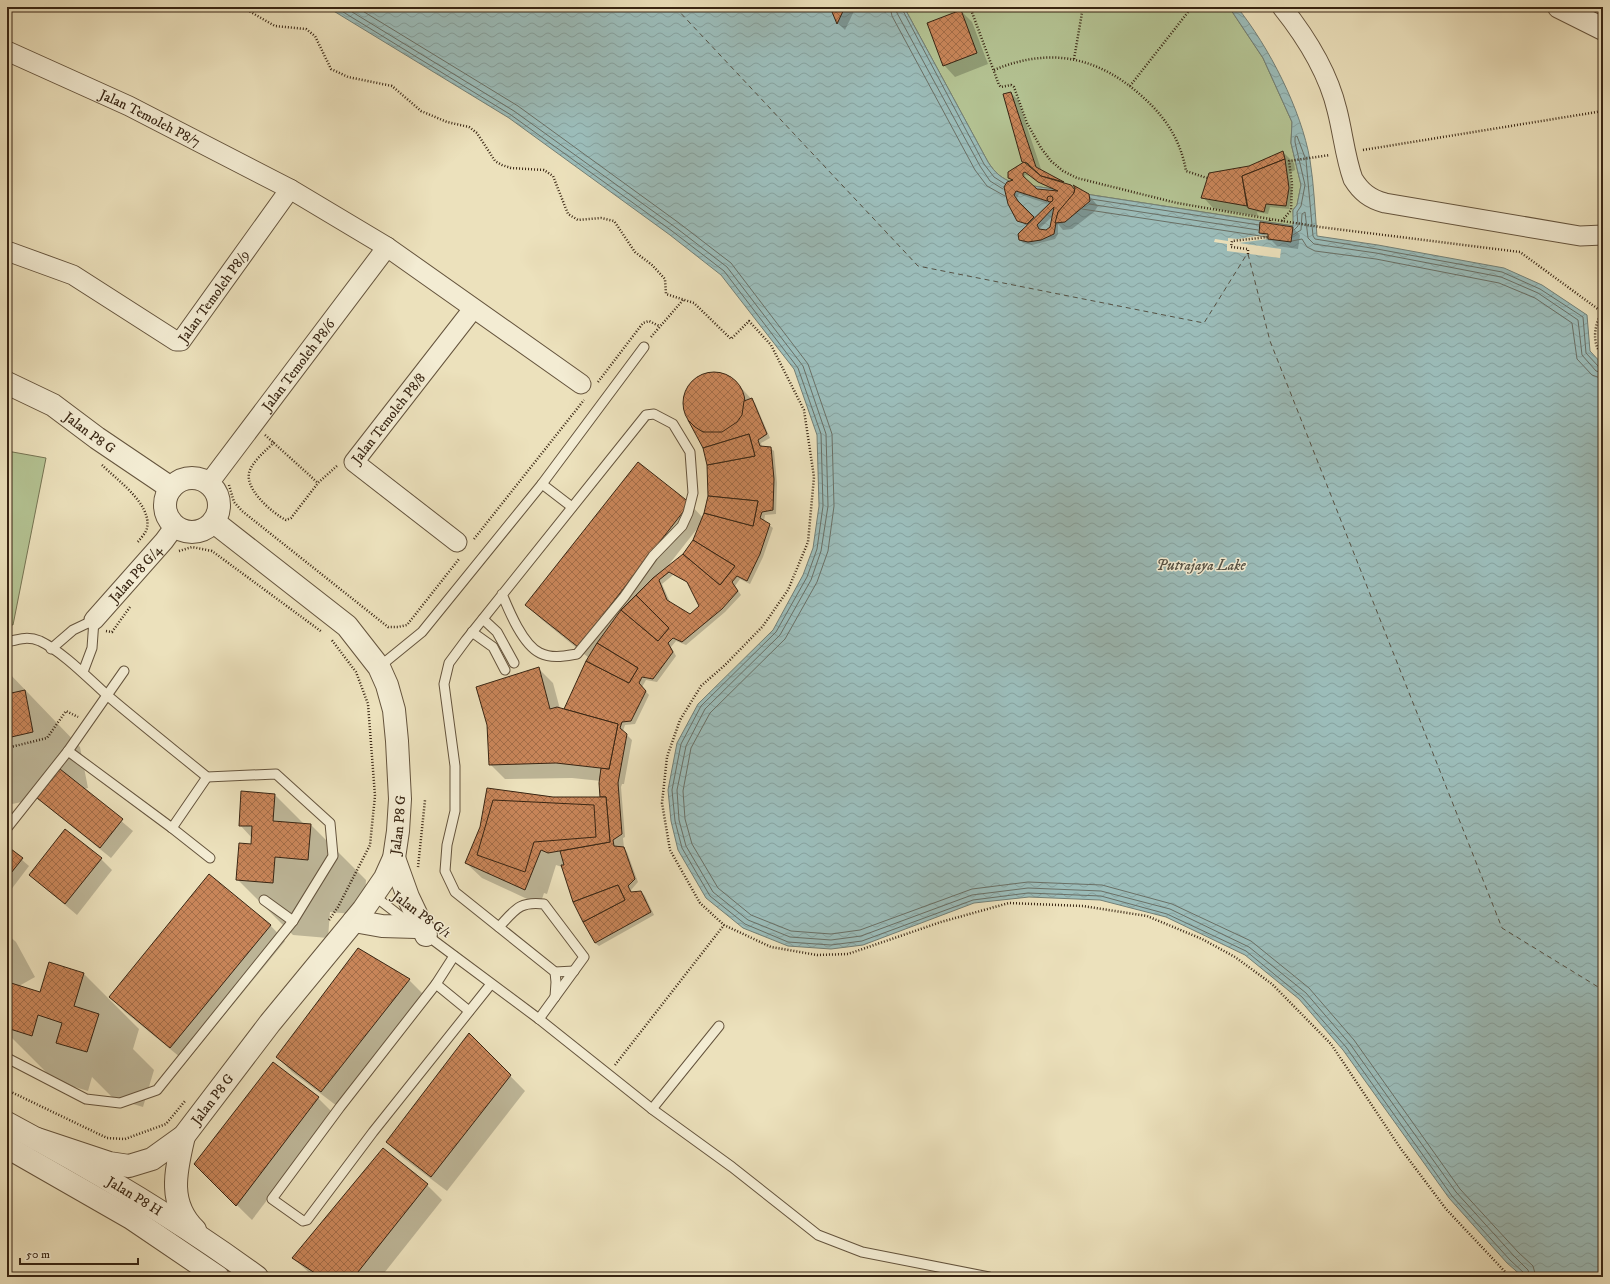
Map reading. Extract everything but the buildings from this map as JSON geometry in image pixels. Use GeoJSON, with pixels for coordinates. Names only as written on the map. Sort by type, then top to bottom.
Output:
{"type":"FeatureCollection","features":[{"type":"Feature","properties":{"kind":"street"},"geometry":{"type":"LineString","coordinates":[[1282,7],[1308,44],[1325,78],[1337,107],[1353,179],[1358,188],[1366,195],[1385,203],[1430,211],[1580,236],[1603,235]]}},
{"type":"Feature","properties":{"kind":"street"},"geometry":{"type":"LineString","coordinates":[[1559,7],[1595,20]]}},
{"type":"Feature","properties":{"kind":"street","name":"Jalan Temoleh P8/7"},"geometry":{"type":"LineString","coordinates":[[7,51],[129,106],[290,189],[387,247],[581,384]]}},
{"type":"Feature","properties":{"kind":"street","name":"Jalan Temoleh P8/9"},"geometry":{"type":"LineString","coordinates":[[7,251],[73,275],[176,341],[181,341],[290,189]]}},
{"type":"Feature","properties":{"kind":"street","name":"Jalan Temoleh P8/6"},"geometry":{"type":"LineString","coordinates":[[209,483],[387,247]]}},
{"type":"Feature","properties":{"kind":"street","name":"Jalan Temoleh P8/8"},"geometry":{"type":"LineString","coordinates":[[456,542],[354,462],[473,309]]}},
{"type":"Feature","properties":{"kind":"street","name":"Jalan P8 G"},"geometry":{"type":"LineString","coordinates":[[7,383],[53,405],[97,438],[171,488]]}},
{"type":"Feature","properties":{"kind":"street"},"geometry":{"type":"LineString","coordinates":[[189,478],[200,478],[209,483],[216,491],[220,501],[219,512],[214,522],[206,529],[195,532],[184,531],[175,526],[170,520],[166,508],[167,496],[171,488],[179,481],[189,478]]}},
{"type":"Feature","properties":{"kind":"street","name":"Jalan P8 G"},"geometry":{"type":"LineString","coordinates":[[37,1139],[109,1163],[129,1166],[152,1159],[184,1136],[270,1023],[354,921],[385,878],[394,858],[398,831],[400,799],[397,741],[394,710],[387,685],[379,667],[347,626],[214,522]]}},
{"type":"Feature","properties":{"kind":"street","name":"Jalan P8 G/4"},"geometry":{"type":"LineString","coordinates":[[94,619],[164,541],[175,526]]}},
{"type":"Feature","properties":{"kind":"street"},"geometry":{"type":"LineString","coordinates":[[354,921],[421,931],[394,858]]}},
{"type":"Feature","properties":{"kind":"street","name":"Jalan P8 H"},"geometry":{"type":"LineString","coordinates":[[7,1123],[147,1203],[257,1277]]}},
{"type":"Feature","properties":{"kind":"street","name":"Jalan P8 G"},"geometry":{"type":"LineString","coordinates":[[184,1136],[178,1162],[175,1191],[179,1206],[190,1224],[210,1244]]}},
{"type":"Feature","properties":{"kind":"street","name":"Jalan P8 H"},"geometry":{"type":"LineString","coordinates":[[7,1147],[131,1218],[218,1277]]}},
{"type":"Feature","properties":{"kind":"street"},"geometry":{"type":"LineString","coordinates":[[7,1154],[29,1159]]}},
{"type":"Feature","properties":{"kind":"lane"},"geometry":{"type":"LineString","coordinates":[[379,667],[422,632],[542,484],[644,347]]}},
{"type":"Feature","properties":{"kind":"lane"},"geometry":{"type":"LineString","coordinates":[[502,594],[511,616],[522,636],[539,653],[558,657],[577,654],[624,597],[653,556],[682,526],[693,493],[690,452],[673,424],[654,414],[646,416],[572,507],[502,594],[483,619],[472,632],[450,663],[444,684],[455,766],[455,811],[447,845],[445,871],[455,892],[555,972],[574,971]]}},
{"type":"Feature","properties":{"kind":"lane"},"geometry":{"type":"LineString","coordinates":[[542,484],[572,507]]}},
{"type":"Feature","properties":{"kind":"lane"},"geometry":{"type":"LineString","coordinates":[[51,648],[73,630],[94,619]]}},
{"type":"Feature","properties":{"kind":"lane"},"geometry":{"type":"LineString","coordinates":[[83,672],[92,648],[94,619]]}},
{"type":"Feature","properties":{"kind":"lane"},"geometry":{"type":"LineString","coordinates":[[483,619],[497,632],[514,663]]}},
{"type":"Feature","properties":{"kind":"lane"},"geometry":{"type":"LineString","coordinates":[[472,632],[493,647],[505,670]]}},
{"type":"Feature","properties":{"kind":"lane"},"geometry":{"type":"LineString","coordinates":[[7,642],[27,638],[40,641],[51,648],[83,672],[108,696],[208,777],[276,774],[330,823],[333,856],[293,922],[157,1090],[120,1103],[86,1099],[7,1058]]}},
{"type":"Feature","properties":{"kind":"lane"},"geometry":{"type":"LineString","coordinates":[[7,828],[68,751],[108,696],[124,671]]}},
{"type":"Feature","properties":{"kind":"lane"},"geometry":{"type":"LineString","coordinates":[[68,751],[210,858]]}},
{"type":"Feature","properties":{"kind":"lane"},"geometry":{"type":"LineString","coordinates":[[172,828],[208,777]]}},
{"type":"Feature","properties":{"kind":"lane","name":"Jalan P8 G/1"},"geometry":{"type":"LineString","coordinates":[[373,895],[388,908],[539,1020],[652,1109],[732,1167],[818,1235],[862,1252],[989,1277]]}},
{"type":"Feature","properties":{"kind":"lane"},"geometry":{"type":"LineString","coordinates":[[264,900],[293,922]]}},
{"type":"Feature","properties":{"kind":"lane"},"geometry":{"type":"LineString","coordinates":[[499,927],[517,907],[530,902],[544,904],[584,957],[539,1020]]}},
{"type":"Feature","properties":{"kind":"lane"},"geometry":{"type":"LineString","coordinates":[[454,956],[436,984],[335,1113],[272,1199],[303,1221],[307,1220],[373,1132],[491,984]]}},
{"type":"Feature","properties":{"kind":"lane"},"geometry":{"type":"LineString","coordinates":[[555,972],[555,999]]}},
{"type":"Feature","properties":{"kind":"lane"},"geometry":{"type":"LineString","coordinates":[[436,984],[470,1011]]}},
{"type":"Feature","properties":{"kind":"lane"},"geometry":{"type":"LineString","coordinates":[[652,1109],[719,1026]]}},
{"type":"Feature","properties":{"kind":"path"},"geometry":{"type":"LineString","coordinates":[[242,7],[275,26],[306,29],[315,36],[331,69],[348,77],[392,86],[421,111],[447,122],[469,127],[477,133],[495,161],[502,165],[511,168],[544,170],[552,176],[568,214],[578,220],[601,218],[614,221],[634,252],[652,265],[665,279],[666,294],[694,303],[731,339],[749,321],[771,345],[804,410],[814,477],[808,542],[788,590],[763,626],[725,665],[701,686],[680,720],[667,757],[662,803],[670,850],[700,903],[724,925],[771,947],[817,955],[848,954],[941,922],[1009,903],[1083,906],[1147,916],[1202,939],[1235,957],[1272,984],[1331,1044],[1401,1149],[1446,1209],[1510,1277]]}},
{"type":"Feature","properties":{"kind":"path"},"geometry":{"type":"LineString","coordinates":[[970,7],[1001,87],[1011,85],[1014,87],[1027,123],[1041,148],[1051,161],[1063,171],[1089,182],[1177,203],[1320,227],[1520,252],[1602,312],[1595,326],[1595,340],[1603,356]]}},
{"type":"Feature","properties":{"kind":"path"},"geometry":{"type":"LineString","coordinates":[[1074,59],[1083,7]]}},
{"type":"Feature","properties":{"kind":"path"},"geometry":{"type":"LineString","coordinates":[[1130,86],[1192,7]]}},
{"type":"Feature","properties":{"kind":"path"},"geometry":{"type":"LineString","coordinates":[[994,70],[1027,59],[1040,57],[1074,59],[1094,64],[1106,70],[1130,86],[1153,107],[1169,126],[1181,150],[1186,171],[1207,178]]}},
{"type":"Feature","properties":{"kind":"path"},"geometry":{"type":"LineString","coordinates":[[1282,221],[1291,210],[1292,184],[1289,161],[1603,111]]}},
{"type":"Feature","properties":{"kind":"path"},"geometry":{"type":"LineString","coordinates":[[1270,219],[1270,224]]}},
{"type":"Feature","properties":{"kind":"path"},"geometry":{"type":"LineString","coordinates":[[1248,254],[1248,249],[1231,247],[1232,241],[1268,237]]}},
{"type":"Feature","properties":{"kind":"path"},"geometry":{"type":"LineString","coordinates":[[644,347],[659,326],[683,300]]}},
{"type":"Feature","properties":{"kind":"path"},"geometry":{"type":"LineString","coordinates":[[253,426],[274,442],[318,483]]}},
{"type":"Feature","properties":{"kind":"path"},"geometry":{"type":"LineString","coordinates":[[274,442],[250,468],[249,477],[255,494],[286,520],[290,518],[318,483],[336,466],[354,462]]}},
{"type":"Feature","properties":{"kind":"path"},"geometry":{"type":"LineString","coordinates":[[100,464],[142,504],[146,516],[147,528],[136,544]]}},
{"type":"Feature","properties":{"kind":"path"},"geometry":{"type":"LineString","coordinates":[[172,556],[178,551],[192,547],[212,551],[324,634]]}},
{"type":"Feature","properties":{"kind":"path"},"geometry":{"type":"LineString","coordinates":[[94,619],[107,631],[112,632],[134,602]]}},
{"type":"Feature","properties":{"kind":"path"},"geometry":{"type":"LineString","coordinates":[[324,925],[338,907],[370,844],[375,796],[368,704],[356,672],[331,638]]}},
{"type":"Feature","properties":{"kind":"path"},"geometry":{"type":"LineString","coordinates":[[7,748],[46,738],[66,711],[77,717],[82,711]]}},
{"type":"Feature","properties":{"kind":"path"},"geometry":{"type":"LineString","coordinates":[[418,869],[425,800]]}},
{"type":"Feature","properties":{"kind":"path"},"geometry":{"type":"LineString","coordinates":[[607,1074],[724,925]]}},
{"type":"Feature","properties":{"kind":"path"},"geometry":{"type":"LineString","coordinates":[[7,1090],[107,1138],[125,1140],[166,1124],[186,1100]]}},
{"type":"Feature","properties":{"kind":"green space"},"geometry":{"type":"Polygon","coordinates":[[[904,7],[1229,7],[1263,58],[1292,122],[1291,143],[1301,185],[1297,205],[1293,210],[1294,226],[1014,183],[1006,180],[993,169],[988,162],[904,7]]]}},
{"type":"Feature","properties":{"kind":"green space"},"geometry":{"type":"Polygon","coordinates":[[[7,451],[46,458],[13,625],[7,624],[7,451]]]}},
{"type":"Feature","properties":{"kind":"water","name":"Putrajaya Lake"},"geometry":{"type":"Polygon","coordinates":[[[327,7],[904,7],[988,162],[996,172],[1006,180],[1014,183],[1293,226],[1293,210],[1297,205],[1301,185],[1291,143],[1292,122],[1263,58],[1229,7],[1237,7],[1261,41],[1282,79],[1306,140],[1310,160],[1317,236],[1378,245],[1504,268],[1542,285],[1587,315],[1590,351],[1603,365],[1603,1277],[1523,1277],[1507,1263],[1449,1198],[1343,1050],[1299,999],[1245,955],[1166,917],[1100,900],[1029,897],[974,903],[863,945],[831,949],[788,946],[743,928],[706,898],[678,850],[671,821],[668,790],[677,743],[698,704],[773,630],[803,575],[813,548],[819,506],[817,435],[794,369],[721,275],[670,235],[509,118],[327,7]]]}},
{"type":"Feature","properties":{"kind":"pier"},"geometry":{"type":"Polygon","coordinates":[[[1268,234],[1268,239],[1239,243],[1281,249],[1280,258],[1227,251],[1227,244],[1214,242],[1215,239],[1228,241],[1228,238],[1238,239],[1268,234]]]}},
{"type":"Feature","properties":{"kind":"ferry route"},"geometry":{"type":"LineString","coordinates":[[675,7],[918,266],[1204,323],[1247,254]]}},
{"type":"Feature","properties":{"kind":"ferry route"},"geometry":{"type":"LineString","coordinates":[[1248,254],[1270,341],[1502,928],[1603,990]]}}]}
